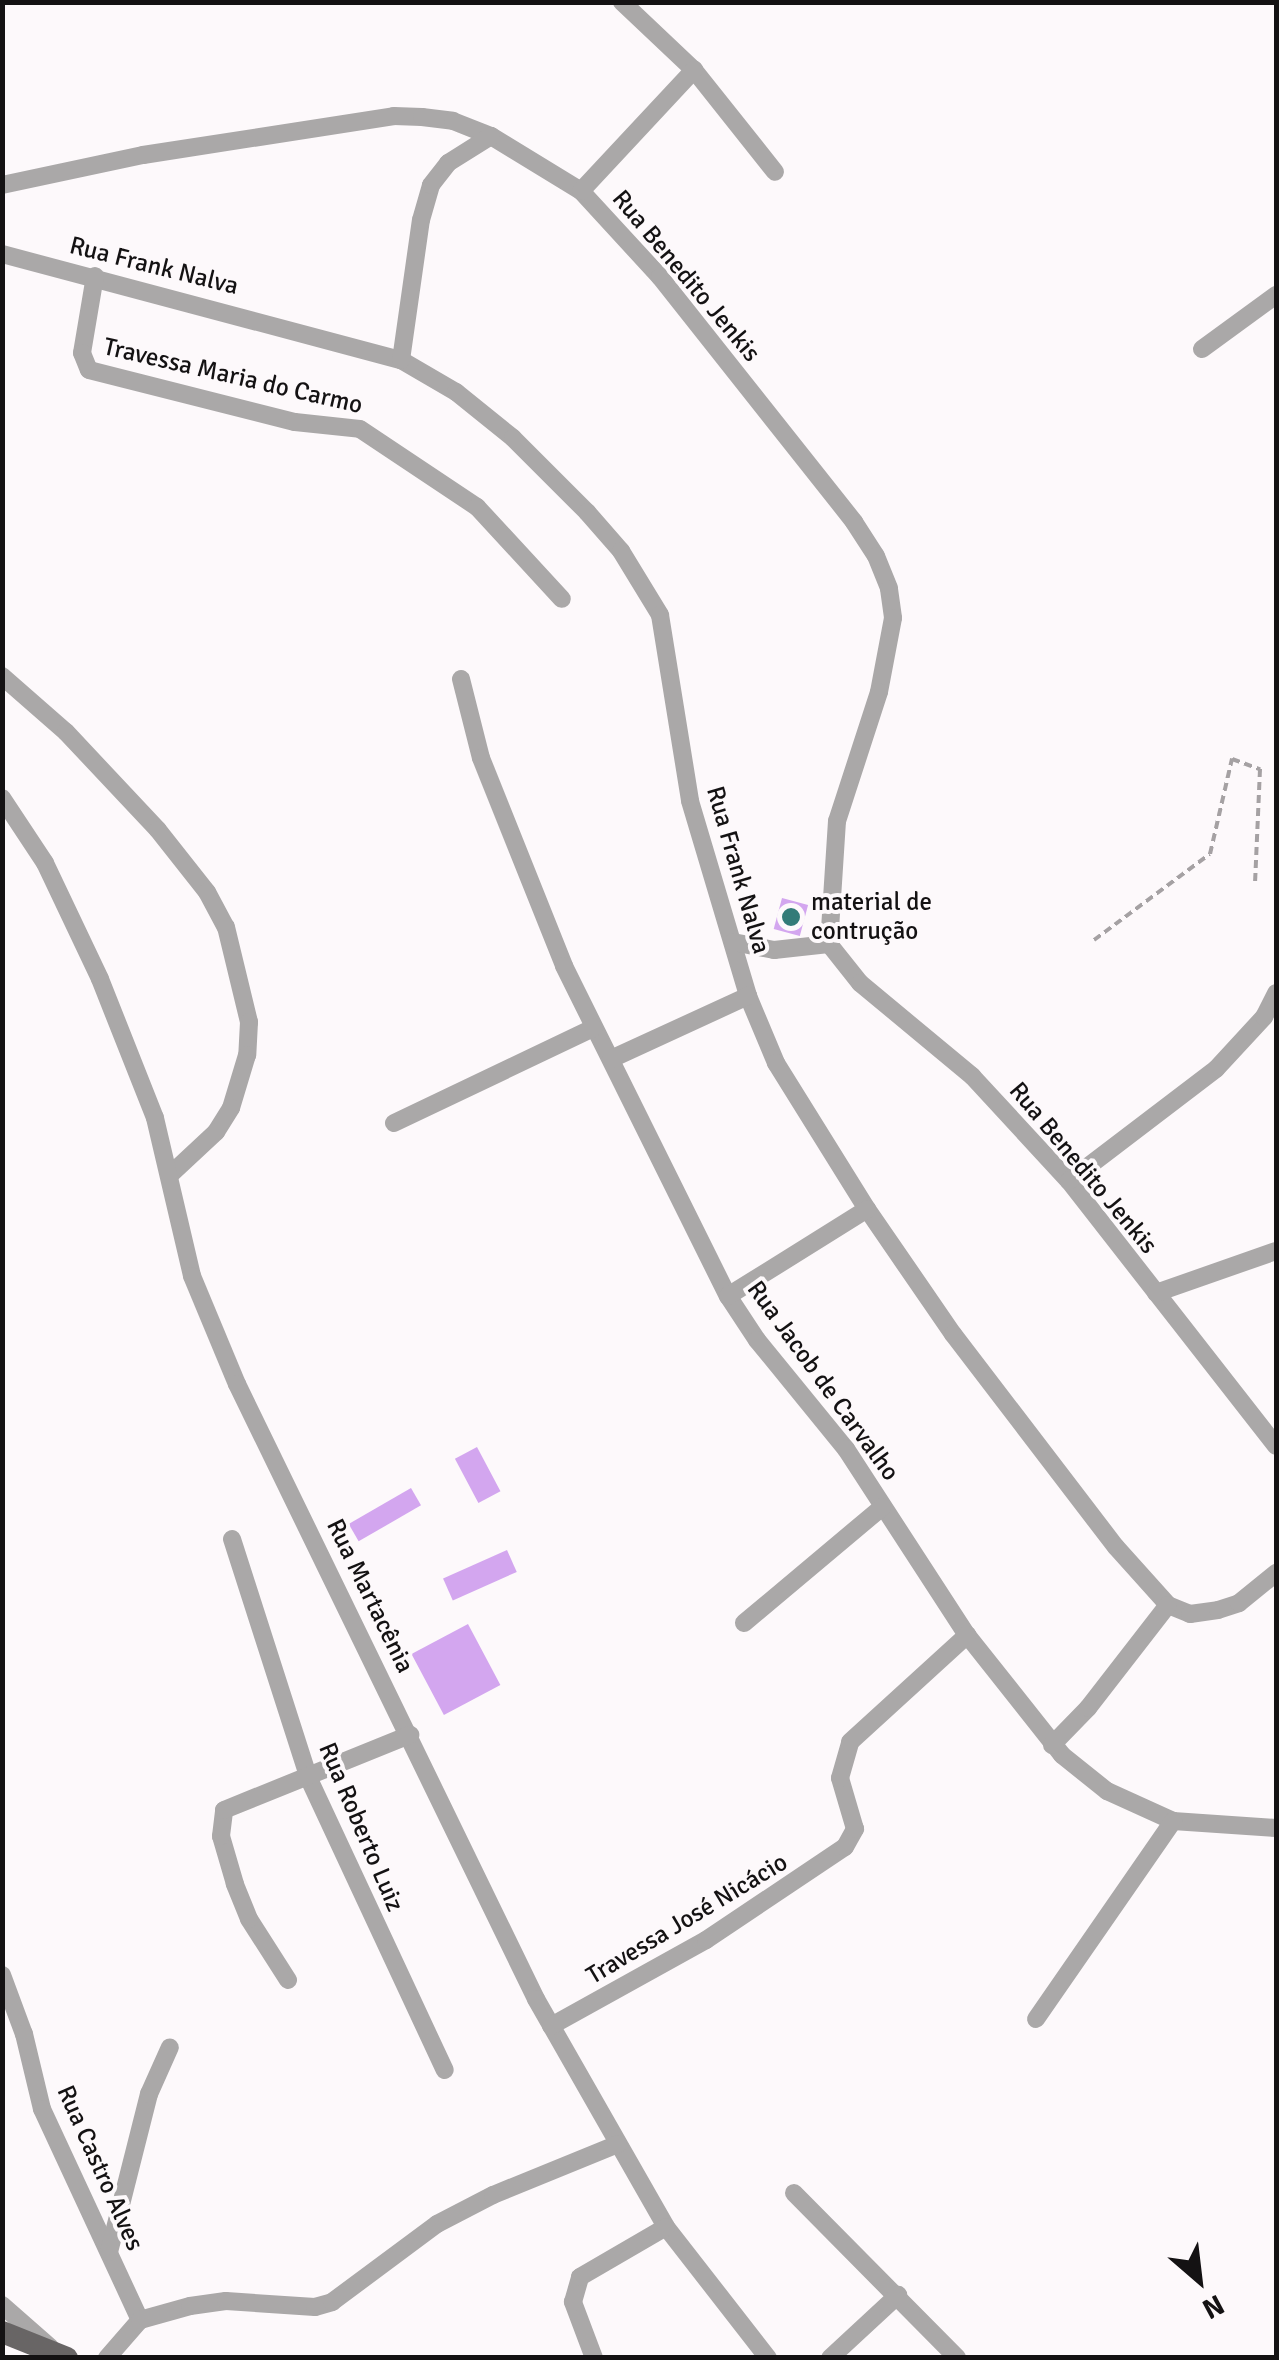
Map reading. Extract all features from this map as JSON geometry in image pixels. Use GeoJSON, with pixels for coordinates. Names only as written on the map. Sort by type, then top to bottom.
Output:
{"type":"FeatureCollection","features":[{"type":"Feature","properties":{"kind":"main road"},"geometry":{"type":"LineString","coordinates":[[2,2332],[62,2356]]}},
{"type":"Feature","properties":{"kind":"street"},"geometry":{"type":"LineString","coordinates":[[622,2],[694,70],[775,172]]}},
{"type":"Feature","properties":{"kind":"street"},"geometry":{"type":"LineString","coordinates":[[580,191],[694,70]]}},
{"type":"Feature","properties":{"kind":"street","name":"Rua Benedito Jenkis"},"geometry":{"type":"LineString","coordinates":[[2,185],[144,155],[394,116],[453,122],[491,136],[580,191],[660,277],[854,522],[876,556],[889,589],[893,618],[879,692],[838,821],[829,944],[860,983],[972,1076],[1069,1182],[1276,1446]]}},
{"type":"Feature","properties":{"kind":"street"},"geometry":{"type":"LineString","coordinates":[[401,360],[421,220],[431,185],[448,163],[491,136]]}},
{"type":"Feature","properties":{"kind":"street","name":"Rua Frank Nalva"},"geometry":{"type":"LineString","coordinates":[[2,254],[401,360],[456,392],[513,438],[587,512],[645,586],[667,640],[690,801],[748,996],[776,1063],[867,1209],[953,1334],[1116,1547],[1168,1606]]}},
{"type":"Feature","properties":{"kind":"street","name":"Travessa Maria do Carmo"},"geometry":{"type":"LineString","coordinates":[[95,276],[82,353],[84,365],[100,374],[294,422],[360,429],[477,507],[562,599]]}},
{"type":"Feature","properties":{"kind":"street"},"geometry":{"type":"LineString","coordinates":[[1202,349],[1276,295]]}},
{"type":"Feature","properties":{"kind":"street"},"geometry":{"type":"LineString","coordinates":[[2,676],[66,732],[158,830],[207,892],[226,927],[250,1022],[248,1055],[231,1108],[216,1132],[172,1174]]}},
{"type":"Feature","properties":{"kind":"street","name":"Rua Jacob de Carvalho"},"geometry":{"type":"LineString","coordinates":[[461,680],[480,758],[535,899],[594,1028],[728,1296],[776,1366],[846,1449],[967,1636],[1052,1746],[1107,1791],[1173,1820],[1276,1828]]}},
{"type":"Feature","properties":{"kind":"street","name":"Rua Martacênia"},"geometry":{"type":"LineString","coordinates":[[2,798],[45,863],[100,979],[172,1174],[192,1276],[212,1324],[551,2026],[666,2227],[768,2358]]}},
{"type":"Feature","properties":{"kind":"street"},"geometry":{"type":"LineString","coordinates":[[733,942],[774,950],[829,944]]}},
{"type":"Feature","properties":{"kind":"street"},"geometry":{"type":"LineString","coordinates":[[1069,1182],[1216,1070],[1264,1017],[1276,994]]}},
{"type":"Feature","properties":{"kind":"street"},"geometry":{"type":"LineString","coordinates":[[611,1059],[748,996]]}},
{"type":"Feature","properties":{"kind":"street"},"geometry":{"type":"LineString","coordinates":[[394,1123],[594,1028]]}},
{"type":"Feature","properties":{"kind":"street"},"geometry":{"type":"LineString","coordinates":[[728,1296],[867,1209]]}},
{"type":"Feature","properties":{"kind":"street"},"geometry":{"type":"LineString","coordinates":[[1156,1293],[1276,1251]]}},
{"type":"Feature","properties":{"kind":"street"},"geometry":{"type":"LineString","coordinates":[[744,1623],[882,1507]]}},
{"type":"Feature","properties":{"kind":"street","name":"Rua Roberto Luiz"},"geometry":{"type":"LineString","coordinates":[[232,1539],[309,1780],[445,2070]]}},
{"type":"Feature","properties":{"kind":"street"},"geometry":{"type":"LineString","coordinates":[[1052,1746],[1088,1708],[1168,1606],[1190,1614],[1218,1610],[1240,1603],[1276,1572]]}},
{"type":"Feature","properties":{"kind":"street","name":"Travessa José Nicácio"},"geometry":{"type":"LineString","coordinates":[[551,2026],[706,1940],[845,1847],[855,1828],[840,1778],[850,1742],[967,1636]]}},
{"type":"Feature","properties":{"kind":"street"},"geometry":{"type":"LineString","coordinates":[[288,1980],[249,1919],[221,1836],[221,1819],[237,1803],[309,1780],[410,1735]]}},
{"type":"Feature","properties":{"kind":"street"},"geometry":{"type":"LineString","coordinates":[[1036,2019],[1173,1820]]}},
{"type":"Feature","properties":{"kind":"street","name":"Rua Castro Alves"},"geometry":{"type":"LineString","coordinates":[[2,1976],[24,2034],[42,2109],[140,2320]]}},
{"type":"Feature","properties":{"kind":"street"},"geometry":{"type":"LineString","coordinates":[[109,2252],[149,2094],[170,2047]]}},
{"type":"Feature","properties":{"kind":"street"},"geometry":{"type":"LineString","coordinates":[[107,2358],[140,2320],[226,2301],[315,2307],[332,2302],[436,2224],[493,2195],[618,2144]]}},
{"type":"Feature","properties":{"kind":"street"},"geometry":{"type":"LineString","coordinates":[[794,2193],[956,2358]]}},
{"type":"Feature","properties":{"kind":"street"},"geometry":{"type":"LineString","coordinates":[[594,2358],[573,2302],[580,2278],[666,2227]]}},
{"type":"Feature","properties":{"kind":"street"},"geometry":{"type":"LineString","coordinates":[[830,2358],[898,2295]]}},
{"type":"Feature","properties":{"kind":"street"},"geometry":{"type":"LineString","coordinates":[[2,2305],[62,2356]]}},
{"type":"Feature","properties":{"kind":"path"},"geometry":{"type":"LineString","coordinates":[[1094,940],[1210,854],[1232,758],[1260,769],[1255,885]]}},
{"type":"Feature","properties":{"kind":"building","name":"material de contrução"},"geometry":{"type":"Polygon","coordinates":[[[782,898],[808,905],[800,936],[774,929],[782,898]]]}},
{"type":"Feature","properties":{"kind":"building"},"geometry":{"type":"Polygon","coordinates":[[[477,1447],[500,1491],[478,1503],[455,1459],[477,1447]]]}},
{"type":"Feature","properties":{"kind":"building"},"geometry":{"type":"Polygon","coordinates":[[[411,1488],[421,1505],[359,1541],[349,1524],[411,1488]]]}},
{"type":"Feature","properties":{"kind":"building"},"geometry":{"type":"Polygon","coordinates":[[[507,1550],[517,1572],[453,1600],[443,1578],[507,1550]]]}},
{"type":"Feature","properties":{"kind":"building"},"geometry":{"type":"Polygon","coordinates":[[[468,1624],[500,1685],[444,1715],[411,1654],[468,1624]]]}},
{"type":"Feature","properties":{"kind":"place","name":"material de contrução"},"geometry":{"type":"Point","coordinates":[791,917]}}]}
